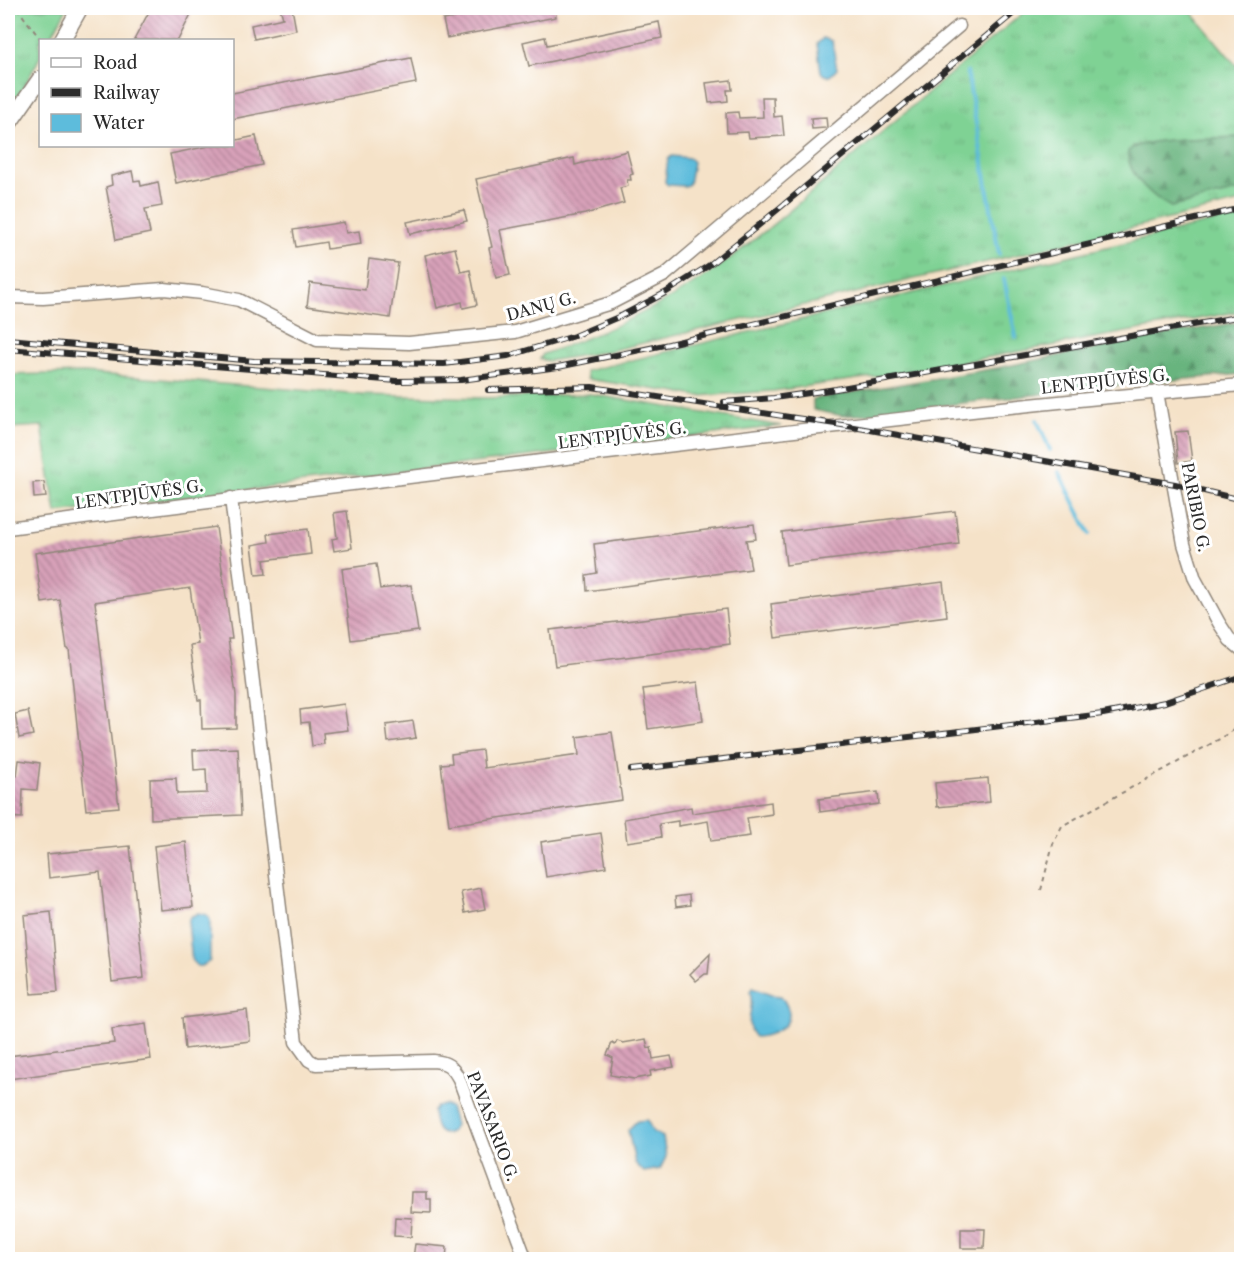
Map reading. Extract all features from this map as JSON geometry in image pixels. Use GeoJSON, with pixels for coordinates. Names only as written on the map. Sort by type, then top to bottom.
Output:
{"type":"FeatureCollection","features":[{"type":"Feature","properties":{"kind":"main road"},"geometry":{"type":"LineString","coordinates":[[63,39],[80,8]]}},
{"type":"Feature","properties":{"kind":"main road"},"geometry":{"type":"LineString","coordinates":[[8,125],[39,80]]}},
{"type":"Feature","properties":{"kind":"street","name":"DANŲ G."},"geometry":{"type":"LineString","coordinates":[[8,297],[43,298],[164,289],[202,293],[239,300],[317,340],[409,343],[515,332],[611,303],[665,275],[959,26]]}},
{"type":"Feature","properties":{"kind":"street","name":"LENTPJŪVĖS G."},"geometry":{"type":"LineString","coordinates":[[8,528],[231,498],[842,425],[1242,385]]}},
{"type":"Feature","properties":{"kind":"street","name":"PARIBIO G."},"geometry":{"type":"LineString","coordinates":[[1157,392],[1184,544],[1195,579],[1230,640],[1242,650]]}},
{"type":"Feature","properties":{"kind":"street","name":"PAVASARIO G."},"geometry":{"type":"LineString","coordinates":[[231,498],[296,1042],[302,1053],[316,1064],[433,1061],[446,1062],[453,1068],[526,1260]]}},
{"type":"Feature","properties":{"kind":"path"},"geometry":{"type":"LineString","coordinates":[[17,8],[40,39]]}},
{"type":"Feature","properties":{"kind":"path"},"geometry":{"type":"LineString","coordinates":[[1041,890],[1053,844],[1062,826],[1225,736],[1242,724]]}},
{"type":"Feature","properties":{"kind":"green space"},"geometry":{"type":"Polygon","coordinates":[[[8,8],[67,8],[50,39],[39,39],[39,59],[8,110],[8,8]]]}},
{"type":"Feature","properties":{"kind":"green space"},"geometry":{"type":"Polygon","coordinates":[[[1029,8],[1188,8],[1241,71],[1241,137],[1185,139],[1133,146],[1171,207],[1241,190],[1241,202],[609,351],[548,361],[540,359],[543,354],[587,338],[650,309],[710,273],[784,216],[1029,8]]]}},
{"type":"Feature","properties":{"kind":"green space"},"geometry":{"type":"Polygon","coordinates":[[[1241,137],[1241,190],[1171,207],[1142,184],[1136,177],[1129,160],[1128,151],[1136,146],[1149,143],[1182,139],[1241,137]]]}},
{"type":"Feature","properties":{"kind":"green space"},"geometry":{"type":"Polygon","coordinates":[[[1241,215],[1241,311],[907,372],[773,391],[698,396],[587,379],[586,371],[1241,215]]]}},
{"type":"Feature","properties":{"kind":"green space"},"geometry":{"type":"Polygon","coordinates":[[[1241,322],[1241,374],[843,416],[813,410],[813,399],[997,368],[1241,322]]]}},
{"type":"Feature","properties":{"kind":"green space"},"geometry":{"type":"Polygon","coordinates":[[[84,373],[362,395],[486,398],[590,394],[781,426],[56,513],[42,426],[8,428],[8,375],[84,373]]]}},
{"type":"Feature","properties":{"kind":"water"},"geometry":{"type":"Polygon","coordinates":[[[823,38],[832,41],[837,69],[830,76],[821,72],[817,44],[823,38]]]}},
{"type":"Feature","properties":{"kind":"water"},"geometry":{"type":"Polygon","coordinates":[[[672,156],[689,158],[693,162],[689,184],[685,186],[668,185],[665,182],[668,159],[672,156]]]}},
{"type":"Feature","properties":{"kind":"water"},"geometry":{"type":"Polygon","coordinates":[[[198,913],[207,915],[210,920],[210,961],[202,966],[197,966],[192,961],[188,922],[190,917],[198,913]]]}},
{"type":"Feature","properties":{"kind":"water"},"geometry":{"type":"Polygon","coordinates":[[[752,988],[781,996],[787,1007],[789,1014],[786,1024],[766,1036],[755,1037],[751,1032],[749,1021],[752,988]]]}},
{"type":"Feature","properties":{"kind":"water"},"geometry":{"type":"Polygon","coordinates":[[[444,1105],[450,1107],[455,1125],[452,1131],[443,1134],[435,1125],[433,1111],[436,1107],[444,1105]]]}},
{"type":"Feature","properties":{"kind":"water"},"geometry":{"type":"Polygon","coordinates":[[[647,1120],[653,1132],[663,1137],[666,1157],[660,1169],[644,1172],[635,1163],[628,1130],[637,1121],[647,1120]]]}},
{"type":"Feature","properties":{"kind":"building"},"geometry":{"type":"Polygon","coordinates":[[[151,8],[194,8],[178,39],[135,39],[151,8]]]}},
{"type":"Feature","properties":{"kind":"building"},"geometry":{"type":"Polygon","coordinates":[[[280,8],[292,8],[296,30],[254,39],[251,25],[283,18],[280,8]]]}},
{"type":"Feature","properties":{"kind":"building"},"geometry":{"type":"Polygon","coordinates":[[[508,8],[555,8],[556,17],[447,38],[443,20],[508,8]]]}},
{"type":"Feature","properties":{"kind":"building"},"geometry":{"type":"Polygon","coordinates":[[[659,22],[662,38],[529,66],[523,42],[545,37],[547,45],[659,22]]]}},
{"type":"Feature","properties":{"kind":"building"},"geometry":{"type":"Polygon","coordinates":[[[411,58],[416,83],[234,119],[234,93],[411,58]]]}},
{"type":"Feature","properties":{"kind":"building"},"geometry":{"type":"Polygon","coordinates":[[[731,80],[732,90],[727,90],[728,101],[709,103],[706,83],[731,80]]]}},
{"type":"Feature","properties":{"kind":"building"},"geometry":{"type":"Polygon","coordinates":[[[762,97],[773,97],[774,117],[782,116],[784,136],[749,138],[748,132],[727,133],[726,113],[738,112],[739,118],[763,117],[762,97]]]}},
{"type":"Feature","properties":{"kind":"building"},"geometry":{"type":"Polygon","coordinates":[[[826,117],[827,127],[812,129],[811,118],[826,117]]]}},
{"type":"Feature","properties":{"kind":"building"},"geometry":{"type":"Polygon","coordinates":[[[256,136],[262,165],[176,183],[170,154],[204,147],[234,147],[234,141],[256,136]]]}},
{"type":"Feature","properties":{"kind":"building"},"geometry":{"type":"Polygon","coordinates":[[[627,151],[633,174],[630,175],[631,180],[627,180],[628,186],[620,188],[624,203],[585,214],[500,230],[510,275],[496,278],[489,248],[492,247],[476,179],[574,158],[575,165],[627,151]]]}},
{"type":"Feature","properties":{"kind":"building"},"geometry":{"type":"Polygon","coordinates":[[[132,171],[134,181],[140,180],[141,186],[158,182],[162,206],[145,209],[150,233],[116,240],[106,187],[112,185],[111,176],[132,171]]]}},
{"type":"Feature","properties":{"kind":"building"},"geometry":{"type":"Polygon","coordinates":[[[464,210],[467,221],[410,234],[407,222],[464,210]]]}},
{"type":"Feature","properties":{"kind":"building"},"geometry":{"type":"Polygon","coordinates":[[[344,222],[346,233],[359,231],[361,244],[327,249],[326,242],[296,247],[293,230],[344,222]]]}},
{"type":"Feature","properties":{"kind":"building"},"geometry":{"type":"Polygon","coordinates":[[[455,248],[461,272],[470,270],[477,305],[463,308],[462,302],[437,308],[425,255],[455,248]]]}},
{"type":"Feature","properties":{"kind":"building"},"geometry":{"type":"Polygon","coordinates":[[[369,259],[398,263],[390,318],[307,306],[310,283],[365,290],[369,259]]]}},
{"type":"Feature","properties":{"kind":"building"},"geometry":{"type":"Polygon","coordinates":[[[1188,431],[1192,461],[1178,463],[1175,432],[1188,431]]]}},
{"type":"Feature","properties":{"kind":"building"},"geometry":{"type":"Polygon","coordinates":[[[44,482],[46,497],[34,498],[33,483],[44,482]]]}},
{"type":"Feature","properties":{"kind":"building"},"geometry":{"type":"Polygon","coordinates":[[[347,511],[352,548],[334,551],[332,539],[337,538],[334,513],[347,511]]]}},
{"type":"Feature","properties":{"kind":"building"},"geometry":{"type":"Polygon","coordinates":[[[955,511],[959,544],[786,565],[782,532],[955,511]]]}},
{"type":"Feature","properties":{"kind":"building"},"geometry":{"type":"Polygon","coordinates":[[[754,524],[756,539],[746,540],[751,569],[587,591],[586,575],[597,573],[594,544],[754,524]]]}},
{"type":"Feature","properties":{"kind":"building"},"geometry":{"type":"Polygon","coordinates":[[[216,527],[232,639],[228,639],[236,695],[236,728],[202,729],[201,700],[198,700],[190,645],[198,644],[190,588],[95,602],[119,807],[86,810],[69,649],[67,649],[60,600],[42,603],[35,553],[216,527]]]}},
{"type":"Feature","properties":{"kind":"building"},"geometry":{"type":"Polygon","coordinates":[[[308,529],[311,554],[264,560],[266,574],[256,575],[252,545],[269,542],[268,534],[308,529]]]}},
{"type":"Feature","properties":{"kind":"building"},"geometry":{"type":"Polygon","coordinates":[[[376,564],[380,589],[411,585],[418,631],[351,640],[342,569],[376,564]]]}},
{"type":"Feature","properties":{"kind":"building"},"geometry":{"type":"Polygon","coordinates":[[[943,582],[947,616],[775,638],[771,604],[943,582]]]}},
{"type":"Feature","properties":{"kind":"building"},"geometry":{"type":"Polygon","coordinates":[[[726,609],[730,644],[555,666],[550,630],[726,609]]]}},
{"type":"Feature","properties":{"kind":"building"},"geometry":{"type":"Polygon","coordinates":[[[698,682],[703,721],[648,729],[643,689],[698,682]]]}},
{"type":"Feature","properties":{"kind":"building"},"geometry":{"type":"Polygon","coordinates":[[[344,704],[348,730],[323,733],[324,744],[312,746],[309,722],[301,723],[300,710],[344,704]]]}},
{"type":"Feature","properties":{"kind":"building"},"geometry":{"type":"Polygon","coordinates":[[[28,711],[33,735],[19,738],[15,714],[28,711]]]}},
{"type":"Feature","properties":{"kind":"building"},"geometry":{"type":"Polygon","coordinates":[[[413,721],[416,738],[388,742],[386,725],[413,721]]]}},
{"type":"Feature","properties":{"kind":"building"},"geometry":{"type":"Polygon","coordinates":[[[612,732],[622,800],[449,825],[441,764],[452,763],[451,754],[482,750],[484,768],[579,755],[577,737],[612,732]]]}},
{"type":"Feature","properties":{"kind":"building"},"geometry":{"type":"Polygon","coordinates":[[[238,748],[241,815],[151,819],[150,779],[176,778],[177,794],[207,793],[206,769],[194,770],[193,750],[238,748]]]}},
{"type":"Feature","properties":{"kind":"building"},"geometry":{"type":"Polygon","coordinates":[[[19,760],[40,763],[37,790],[23,789],[22,818],[8,817],[8,775],[17,776],[19,760]]]}},
{"type":"Feature","properties":{"kind":"building"},"geometry":{"type":"Polygon","coordinates":[[[988,778],[990,802],[937,807],[935,783],[988,778]]]}},
{"type":"Feature","properties":{"kind":"building"},"geometry":{"type":"Polygon","coordinates":[[[878,792],[879,804],[820,812],[819,799],[878,792]]]}},
{"type":"Feature","properties":{"kind":"building"},"geometry":{"type":"Polygon","coordinates":[[[771,802],[772,814],[747,818],[750,836],[711,841],[708,821],[678,826],[678,821],[659,824],[661,837],[627,842],[624,819],[691,807],[692,813],[771,802]]]}},
{"type":"Feature","properties":{"kind":"building"},"geometry":{"type":"Polygon","coordinates":[[[601,833],[606,867],[546,877],[541,842],[601,833]]]}},
{"type":"Feature","properties":{"kind":"building"},"geometry":{"type":"Polygon","coordinates":[[[186,842],[193,907],[161,910],[154,846],[186,842]]]}},
{"type":"Feature","properties":{"kind":"building"},"geometry":{"type":"Polygon","coordinates":[[[130,846],[144,978],[112,982],[100,872],[49,878],[47,854],[130,846]]]}},
{"type":"Feature","properties":{"kind":"building"},"geometry":{"type":"Polygon","coordinates":[[[481,888],[485,909],[465,913],[461,892],[481,888]]]}},
{"type":"Feature","properties":{"kind":"building"},"geometry":{"type":"Polygon","coordinates":[[[689,895],[690,905],[676,907],[675,897],[689,895]]]}},
{"type":"Feature","properties":{"kind":"building"},"geometry":{"type":"Polygon","coordinates":[[[51,912],[58,992],[31,994],[24,915],[51,912]]]}},
{"type":"Feature","properties":{"kind":"building"},"geometry":{"type":"Polygon","coordinates":[[[710,954],[708,974],[696,981],[690,974],[710,954]]]}},
{"type":"Feature","properties":{"kind":"building"},"geometry":{"type":"Polygon","coordinates":[[[247,1010],[250,1041],[185,1049],[182,1018],[247,1010]]]}},
{"type":"Feature","properties":{"kind":"building"},"geometry":{"type":"Polygon","coordinates":[[[146,1024],[151,1059],[9,1079],[8,1056],[114,1043],[112,1029],[146,1024]]]}},
{"type":"Feature","properties":{"kind":"building"},"geometry":{"type":"Polygon","coordinates":[[[646,1039],[648,1048],[651,1047],[653,1059],[671,1056],[674,1067],[650,1071],[651,1076],[634,1079],[610,1075],[613,1058],[607,1055],[612,1043],[615,1045],[617,1041],[623,1043],[646,1039]]]}},
{"type":"Feature","properties":{"kind":"building"},"geometry":{"type":"Polygon","coordinates":[[[412,1192],[427,1192],[427,1199],[431,1199],[431,1213],[411,1212],[412,1192]]]}},
{"type":"Feature","properties":{"kind":"building"},"geometry":{"type":"Polygon","coordinates":[[[395,1217],[412,1218],[411,1237],[394,1236],[395,1217]]]}},
{"type":"Feature","properties":{"kind":"building"},"geometry":{"type":"Polygon","coordinates":[[[961,1229],[985,1229],[984,1248],[961,1248],[961,1229]]]}},
{"type":"Feature","properties":{"kind":"building"},"geometry":{"type":"Polygon","coordinates":[[[415,1244],[447,1247],[446,1260],[413,1258],[415,1244]]]}},
{"type":"Feature","properties":{"kind":"waterway"},"geometry":{"type":"LineString","coordinates":[[942,8],[948,16]]}},
{"type":"Feature","properties":{"kind":"waterway"},"geometry":{"type":"LineString","coordinates":[[967,72],[999,254]]}},
{"type":"Feature","properties":{"kind":"waterway"},"geometry":{"type":"LineString","coordinates":[[1004,279],[1016,337]]}},
{"type":"Feature","properties":{"kind":"waterway"},"geometry":{"type":"LineString","coordinates":[[1037,420],[1050,450]]}},
{"type":"Feature","properties":{"kind":"waterway"},"geometry":{"type":"LineString","coordinates":[[1059,472],[1090,534]]}},
{"type":"Feature","properties":{"kind":"railway"},"geometry":{"type":"LineString","coordinates":[[8,339],[254,361],[444,364],[508,356],[574,336],[623,315],[665,293],[708,266],[1020,8]]}},
{"type":"Feature","properties":{"kind":"railway"},"geometry":{"type":"LineString","coordinates":[[8,349],[397,381],[461,380],[558,367],[669,344],[1242,208]]}},
{"type":"Feature","properties":{"kind":"railway"},"geometry":{"type":"LineString","coordinates":[[724,402],[836,389],[1242,316]]}},
{"type":"Feature","properties":{"kind":"railway"},"geometry":{"type":"LineString","coordinates":[[488,390],[592,387],[842,425],[1175,484],[1242,500]]}},
{"type":"Feature","properties":{"kind":"railway"},"geometry":{"type":"LineString","coordinates":[[631,770],[1103,714],[1165,702],[1242,676]]}}]}
